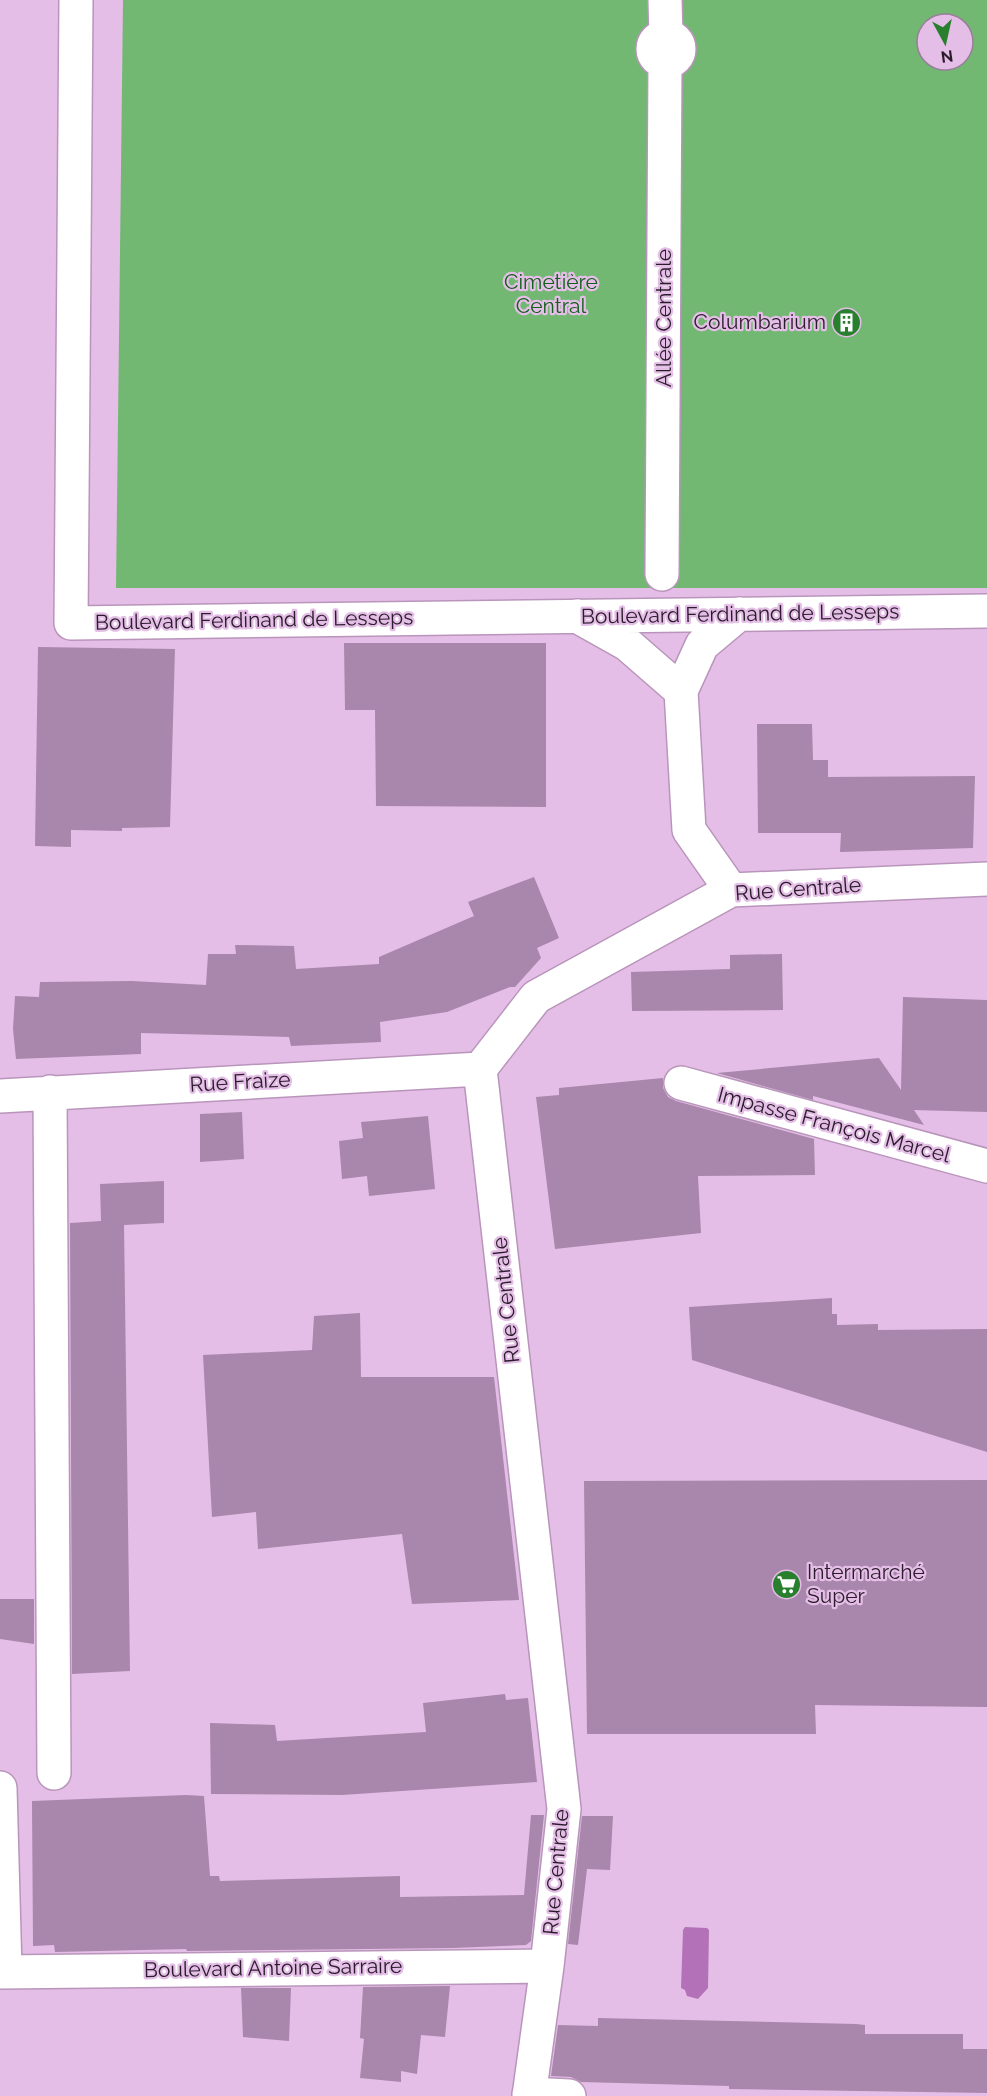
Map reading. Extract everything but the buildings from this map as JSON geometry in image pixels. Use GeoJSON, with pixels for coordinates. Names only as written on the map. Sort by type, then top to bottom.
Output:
{"type":"FeatureCollection","features":[{"type":"Feature","properties":{"kind":"street","name":"Boulevard Ferdinand de Lesseps"},"geometry":{"type":"LineString","coordinates":[[76,0],[71,622],[987,611]]}},
{"type":"Feature","properties":{"kind":"street","name":"Allée Centrale"},"geometry":{"type":"LineString","coordinates":[[662,574],[665,0]]}},
{"type":"Feature","properties":{"kind":"street"},"geometry":{"type":"LineString","coordinates":[[731,890],[689,830],[681,691],[702,645],[739,614]]}},
{"type":"Feature","properties":{"kind":"street"},"geometry":{"type":"LineString","coordinates":[[576,615],[627,644],[681,691]]}},
{"type":"Feature","properties":{"kind":"street","name":"Rue Centrale"},"geometry":{"type":"LineString","coordinates":[[529,2095],[547,1966],[564,1809],[480,1069],[536,997],[731,890],[987,879]]}},
{"type":"Feature","properties":{"kind":"street","name":"Rue Fraize"},"geometry":{"type":"LineString","coordinates":[[0,1096],[480,1069]]}},
{"type":"Feature","properties":{"kind":"street","name":"Impasse François Marcel"},"geometry":{"type":"LineString","coordinates":[[681,1083],[987,1166]]}},
{"type":"Feature","properties":{"kind":"street"},"geometry":{"type":"LineString","coordinates":[[50,1092],[54,1773]]}},
{"type":"Feature","properties":{"kind":"street"},"geometry":{"type":"LineString","coordinates":[[0,1788],[3,1972]]}},
{"type":"Feature","properties":{"kind":"street","name":"Boulevard Antoine Sarraire"},"geometry":{"type":"LineString","coordinates":[[3,1972],[547,1966]]}},
{"type":"Feature","properties":{"kind":"street"},"geometry":{"type":"LineString","coordinates":[[529,2095],[569,2096]]}},
{"type":"Feature","properties":{"kind":"green space","name":"Cimetière Central"},"geometry":{"type":"Polygon","coordinates":[[[123,0],[987,0],[987,588],[116,588],[123,0]]]}},
{"type":"Feature","properties":{"kind":"shaded area"},"geometry":{"type":"Polygon","coordinates":[[[685,1927],[709,1930],[708,1988],[698,1999],[687,1996],[685,1990],[681,1988],[685,1927]]]}},
{"type":"Feature","properties":{"kind":"place","name":"Columbarium"},"geometry":{"type":"Point","coordinates":[847,322]}},
{"type":"Feature","properties":{"kind":"place","name":"Intermarché Super"},"geometry":{"type":"Point","coordinates":[786,1584]}}]}
